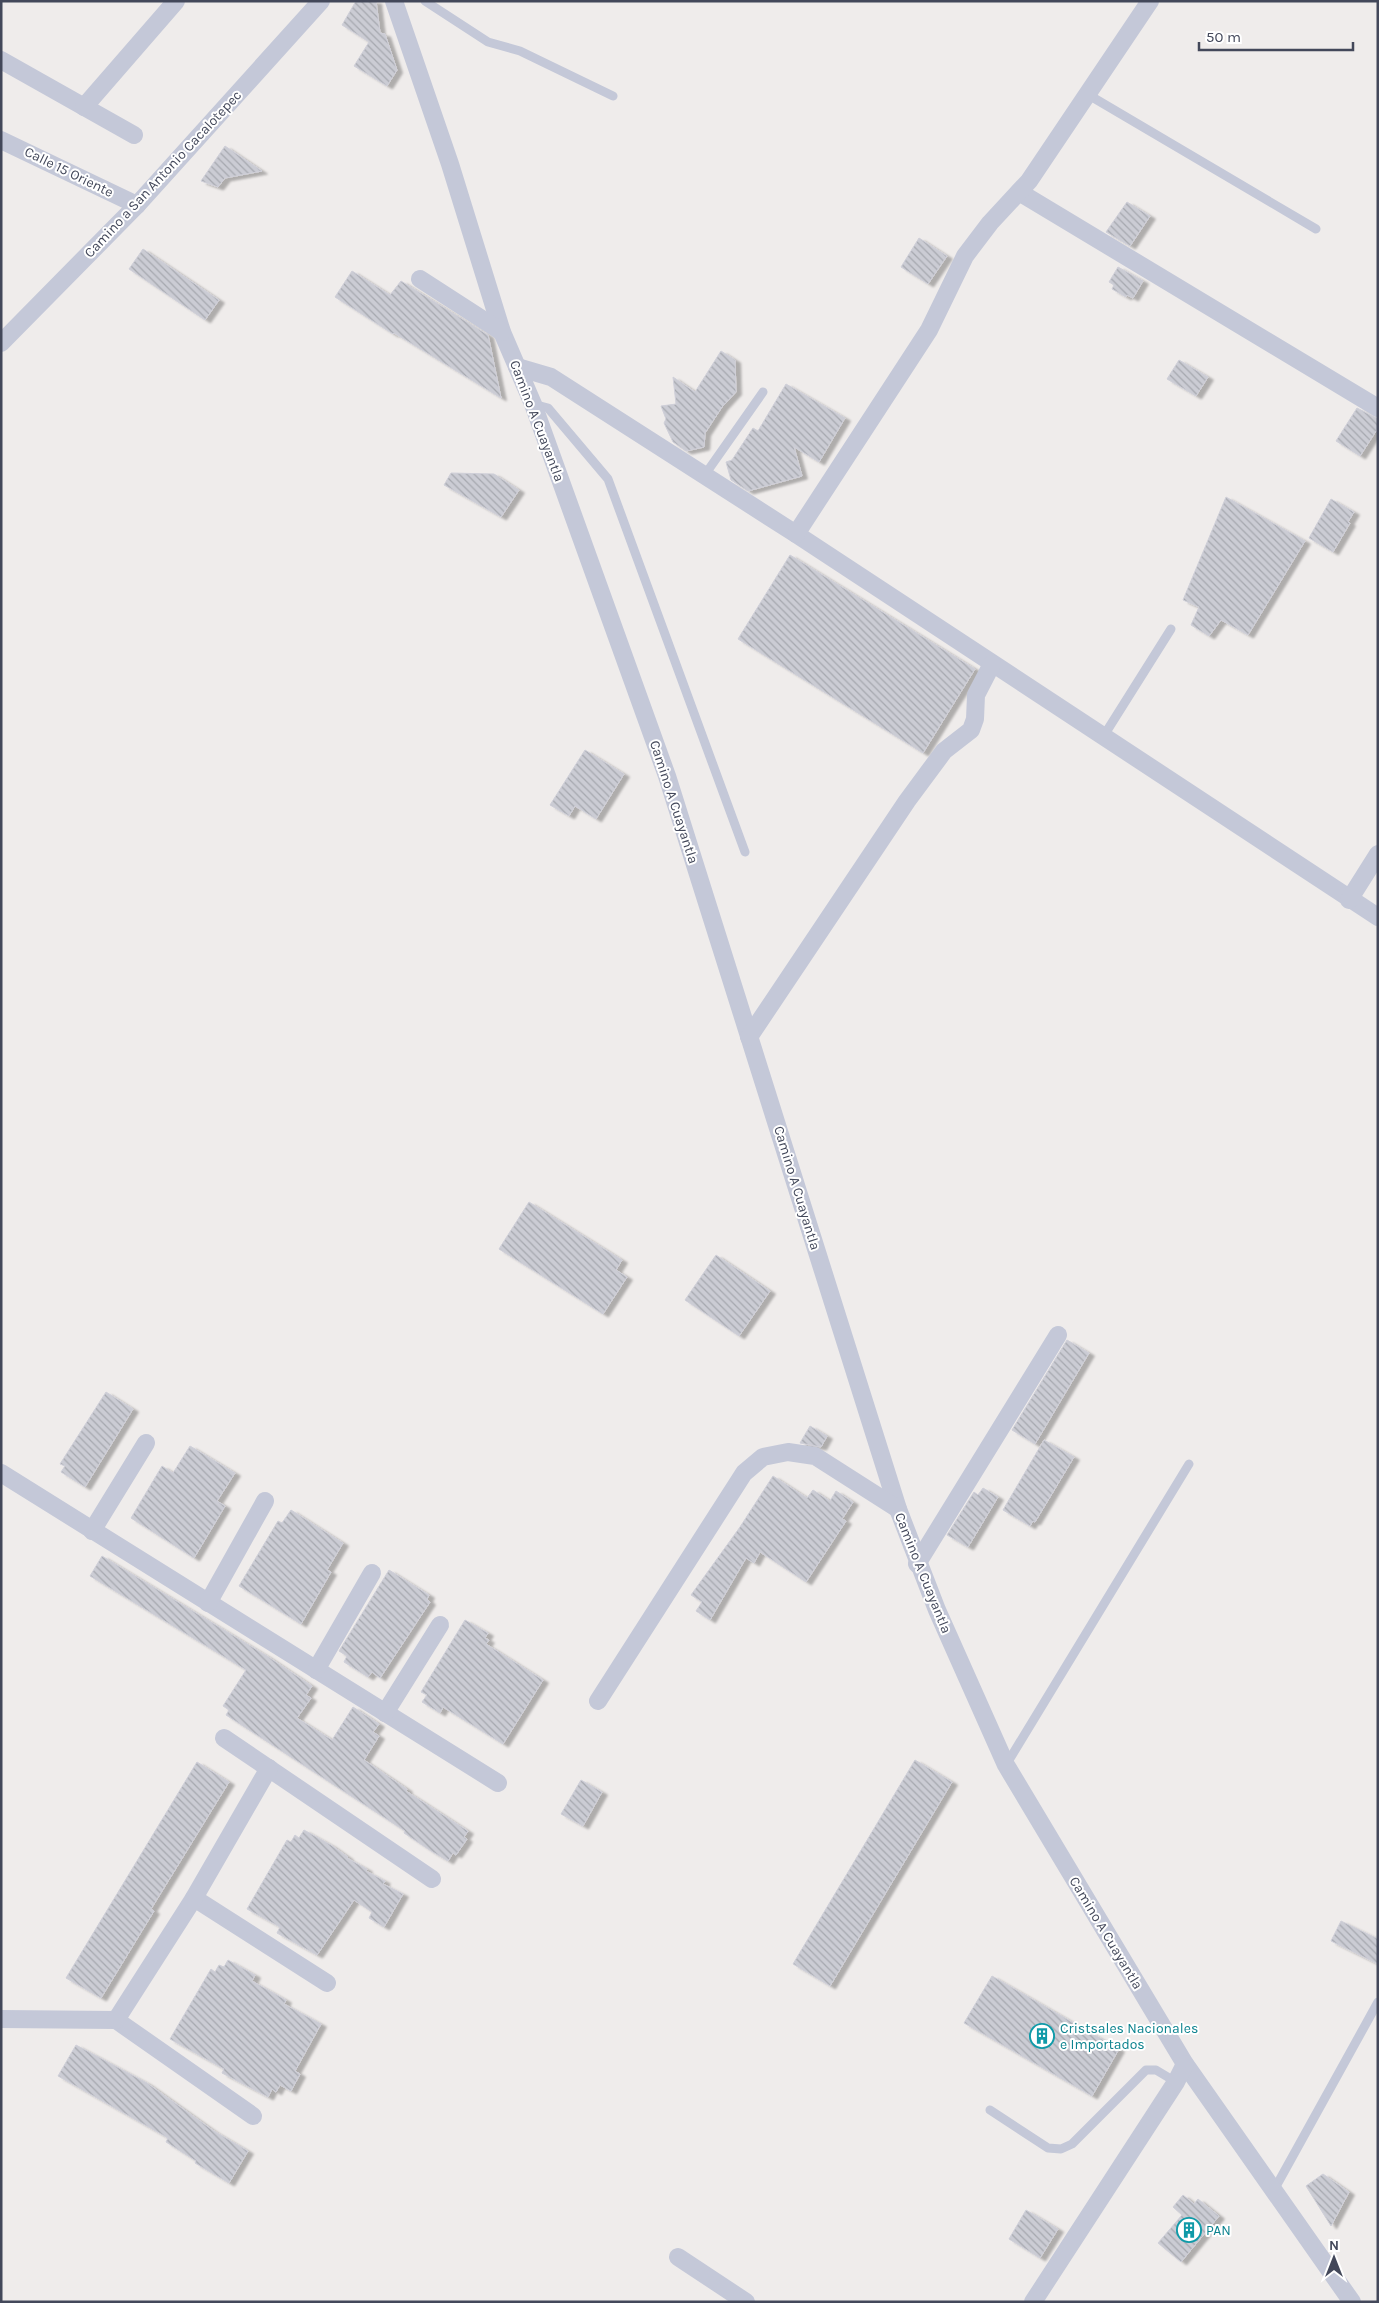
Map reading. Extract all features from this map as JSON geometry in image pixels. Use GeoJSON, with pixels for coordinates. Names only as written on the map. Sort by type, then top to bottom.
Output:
{"type":"FeatureCollection","features":[{"type":"Feature","properties":{"kind":"street"},"geometry":{"type":"LineString","coordinates":[[84,107],[176,1]]}},
{"type":"Feature","properties":{"kind":"street","name":"Camino a San Antonio Cacalotepec"},"geometry":{"type":"LineString","coordinates":[[1,343],[137,204],[321,1]]}},
{"type":"Feature","properties":{"kind":"street","name":"Camino A Cuayantla"},"geometry":{"type":"LineString","coordinates":[[394,1],[450,164],[502,332],[533,404],[667,776],[898,1509],[918,1564],[980,1712],[1006,1766],[1185,2064],[1352,2302]]}},
{"type":"Feature","properties":{"kind":"street"},"geometry":{"type":"LineString","coordinates":[[796,534],[929,330],[965,256],[990,223],[1029,181],[1150,1]]}},
{"type":"Feature","properties":{"kind":"street"},"geometry":{"type":"LineString","coordinates":[[1,60],[134,135]]}},
{"type":"Feature","properties":{"kind":"street","name":"Calle 15 Oriente"},"geometry":{"type":"LineString","coordinates":[[1,140],[137,204]]}},
{"type":"Feature","properties":{"kind":"street"},"geometry":{"type":"LineString","coordinates":[[1019,192],[1378,408]]}},
{"type":"Feature","properties":{"kind":"street"},"geometry":{"type":"LineString","coordinates":[[420,279],[502,332]]}},
{"type":"Feature","properties":{"kind":"street"},"geometry":{"type":"LineString","coordinates":[[517,368],[551,377],[796,534],[1349,900],[1378,917]]}},
{"type":"Feature","properties":{"kind":"street"},"geometry":{"type":"LineString","coordinates":[[749,1037],[907,800],[944,751],[971,730],[975,719],[976,695],[992,664]]}},
{"type":"Feature","properties":{"kind":"street"},"geometry":{"type":"LineString","coordinates":[[1349,900],[1378,854]]}},
{"type":"Feature","properties":{"kind":"street"},"geometry":{"type":"LineString","coordinates":[[918,1564],[1058,1335]]}},
{"type":"Feature","properties":{"kind":"street"},"geometry":{"type":"LineString","coordinates":[[92,1530],[146,1443]]}},
{"type":"Feature","properties":{"kind":"street"},"geometry":{"type":"LineString","coordinates":[[598,1701],[744,1473],[763,1457],[788,1452],[815,1456],[898,1509]]}},
{"type":"Feature","properties":{"kind":"street"},"geometry":{"type":"LineString","coordinates":[[1,1473],[498,1783]]}},
{"type":"Feature","properties":{"kind":"street"},"geometry":{"type":"LineString","coordinates":[[208,1603],[265,1501]]}},
{"type":"Feature","properties":{"kind":"street"},"geometry":{"type":"LineString","coordinates":[[316,1670],[372,1572]]}},
{"type":"Feature","properties":{"kind":"street"},"geometry":{"type":"LineString","coordinates":[[385,1713],[440,1625]]}},
{"type":"Feature","properties":{"kind":"street"},"geometry":{"type":"LineString","coordinates":[[224,1738],[432,1879]]}},
{"type":"Feature","properties":{"kind":"street"},"geometry":{"type":"LineString","coordinates":[[116,2020],[194,1898],[269,1768]]}},
{"type":"Feature","properties":{"kind":"street"},"geometry":{"type":"LineString","coordinates":[[194,1898],[327,1983]]}},
{"type":"Feature","properties":{"kind":"street"},"geometry":{"type":"LineString","coordinates":[[1,2018],[116,2020],[253,2116]]}},
{"type":"Feature","properties":{"kind":"street"},"geometry":{"type":"LineString","coordinates":[[1033,2302],[1176,2082],[1185,2064]]}},
{"type":"Feature","properties":{"kind":"street"},"geometry":{"type":"LineString","coordinates":[[678,2256],[746,2302]]}},
{"type":"Feature","properties":{"kind":"lane"},"geometry":{"type":"LineString","coordinates":[[425,1],[488,42],[520,51],[613,96]]}},
{"type":"Feature","properties":{"kind":"lane"},"geometry":{"type":"LineString","coordinates":[[1087,94],[1316,229]]}},
{"type":"Feature","properties":{"kind":"lane"},"geometry":{"type":"LineString","coordinates":[[704,476],[763,392]]}},
{"type":"Feature","properties":{"kind":"lane"},"geometry":{"type":"LineString","coordinates":[[533,404],[548,408],[608,479],[745,852]]}},
{"type":"Feature","properties":{"kind":"lane"},"geometry":{"type":"LineString","coordinates":[[1103,737],[1171,629]]}},
{"type":"Feature","properties":{"kind":"lane"},"geometry":{"type":"LineString","coordinates":[[1006,1766],[1189,1464]]}},
{"type":"Feature","properties":{"kind":"lane"},"geometry":{"type":"LineString","coordinates":[[1274,2190],[1378,2002]]}},
{"type":"Feature","properties":{"kind":"lane"},"geometry":{"type":"LineString","coordinates":[[990,2110],[1048,2148],[1061,2149],[1072,2144],[1146,2070],[1156,2070],[1176,2082]]}},
{"type":"Feature","properties":{"kind":"building"},"geometry":{"type":"Polygon","coordinates":[[[356,1],[376,1],[380,33],[385,34],[397,70],[387,86],[354,66],[369,42],[342,25],[356,1]]]}},
{"type":"Feature","properties":{"kind":"building"},"geometry":{"type":"Polygon","coordinates":[[[225,146],[262,171],[225,178],[218,187],[201,181],[225,146]]]}},
{"type":"Feature","properties":{"kind":"building"},"geometry":{"type":"Polygon","coordinates":[[[1127,202],[1150,216],[1130,246],[1106,232],[1127,202]]]}},
{"type":"Feature","properties":{"kind":"building"},"geometry":{"type":"Polygon","coordinates":[[[919,238],[947,256],[928,284],[901,267],[919,238]]]}},
{"type":"Feature","properties":{"kind":"building"},"geometry":{"type":"Polygon","coordinates":[[[143,249],[219,300],[205,320],[129,269],[143,249]]]}},
{"type":"Feature","properties":{"kind":"building"},"geometry":{"type":"Polygon","coordinates":[[[1118,267],[1143,281],[1133,298],[1127,295],[1126,297],[1112,289],[1114,285],[1109,282],[1118,267]]]}},
{"type":"Feature","properties":{"kind":"building"},"geometry":{"type":"Polygon","coordinates":[[[352,271],[390,295],[401,281],[488,335],[501,398],[335,297],[352,271]]]}},
{"type":"Feature","properties":{"kind":"building"},"geometry":{"type":"Polygon","coordinates":[[[721,351],[735,360],[736,392],[722,407],[705,433],[704,447],[686,451],[673,442],[664,423],[666,419],[661,406],[676,404],[673,377],[695,392],[721,351]]]}},
{"type":"Feature","properties":{"kind":"building"},"geometry":{"type":"Polygon","coordinates":[[[1179,360],[1208,377],[1196,396],[1167,379],[1179,360]]]}},
{"type":"Feature","properties":{"kind":"building"},"geometry":{"type":"Polygon","coordinates":[[[786,384],[845,418],[819,462],[794,447],[802,476],[748,491],[731,480],[726,462],[732,460],[753,428],[758,431],[786,384]]]}},
{"type":"Feature","properties":{"kind":"building"},"geometry":{"type":"Polygon","coordinates":[[[1357,408],[1378,419],[1378,428],[1360,456],[1336,441],[1357,408]]]}},
{"type":"Feature","properties":{"kind":"building"},"geometry":{"type":"Polygon","coordinates":[[[451,473],[494,474],[519,490],[501,517],[444,485],[451,473]]]}},
{"type":"Feature","properties":{"kind":"building"},"geometry":{"type":"Polygon","coordinates":[[[1226,497],[1305,541],[1248,635],[1221,620],[1209,636],[1191,625],[1199,607],[1183,600],[1226,497]]]}},
{"type":"Feature","properties":{"kind":"building"},"geometry":{"type":"Polygon","coordinates":[[[1331,499],[1354,512],[1348,522],[1350,523],[1333,552],[1309,538],[1331,499]]]}},
{"type":"Feature","properties":{"kind":"building"},"geometry":{"type":"Polygon","coordinates":[[[790,555],[975,669],[923,753],[738,639],[790,555]]]}},
{"type":"Feature","properties":{"kind":"building"},"geometry":{"type":"Polygon","coordinates":[[[585,750],[624,774],[596,819],[575,806],[569,816],[550,805],[585,750]]]}},
{"type":"Feature","properties":{"kind":"building"},"geometry":{"type":"Polygon","coordinates":[[[529,1202],[622,1260],[616,1270],[627,1277],[603,1314],[499,1249],[529,1202]]]}},
{"type":"Feature","properties":{"kind":"building"},"geometry":{"type":"Polygon","coordinates":[[[716,1255],[770,1291],[739,1336],[685,1300],[716,1255]]]}},
{"type":"Feature","properties":{"kind":"building"},"geometry":{"type":"Polygon","coordinates":[[[1067,1340],[1089,1353],[1035,1444],[1012,1430],[1067,1340]]]}},
{"type":"Feature","properties":{"kind":"building"},"geometry":{"type":"Polygon","coordinates":[[[106,1392],[133,1409],[85,1487],[61,1472],[65,1466],[60,1464],[106,1392]]]}},
{"type":"Feature","properties":{"kind":"building"},"geometry":{"type":"Polygon","coordinates":[[[810,1426],[827,1436],[821,1447],[800,1443],[810,1426]]]}},
{"type":"Feature","properties":{"kind":"building"},"geometry":{"type":"Polygon","coordinates":[[[1044,1440],[1074,1457],[1035,1522],[1033,1521],[1030,1526],[1003,1510],[1044,1440]]]}},
{"type":"Feature","properties":{"kind":"building"},"geometry":{"type":"Polygon","coordinates":[[[190,1446],[235,1473],[217,1501],[225,1506],[194,1558],[131,1518],[162,1466],[173,1473],[190,1446]]]}},
{"type":"Feature","properties":{"kind":"building"},"geometry":{"type":"Polygon","coordinates":[[[773,1476],[807,1498],[813,1490],[830,1501],[836,1491],[853,1502],[842,1519],[846,1521],[806,1582],[760,1552],[754,1563],[746,1558],[710,1620],[696,1611],[702,1602],[691,1595],[740,1527],[773,1476]]]}},
{"type":"Feature","properties":{"kind":"building"},"geometry":{"type":"Polygon","coordinates":[[[983,1488],[998,1497],[968,1547],[947,1535],[974,1492],[978,1495],[983,1488]]]}},
{"type":"Feature","properties":{"kind":"building"},"geometry":{"type":"Polygon","coordinates":[[[291,1510],[343,1543],[327,1570],[331,1572],[301,1624],[239,1586],[278,1521],[282,1523],[291,1510]]]}},
{"type":"Feature","properties":{"kind":"building"},"geometry":{"type":"Polygon","coordinates":[[[102,1556],[267,1656],[312,1686],[306,1695],[311,1698],[297,1718],[332,1740],[353,1707],[379,1724],[373,1732],[379,1736],[364,1760],[407,1789],[406,1791],[468,1831],[464,1837],[467,1839],[456,1855],[453,1853],[448,1861],[431,1851],[404,1833],[405,1831],[226,1715],[229,1710],[223,1706],[246,1670],[90,1576],[102,1556]]]}},
{"type":"Feature","properties":{"kind":"building"},"geometry":{"type":"Polygon","coordinates":[[[389,1570],[429,1595],[427,1599],[430,1602],[380,1678],[372,1672],[368,1677],[344,1662],[347,1656],[339,1651],[389,1570]]]}},
{"type":"Feature","properties":{"kind":"building"},"geometry":{"type":"Polygon","coordinates":[[[465,1620],[488,1633],[485,1638],[489,1640],[486,1644],[543,1680],[503,1744],[443,1707],[440,1713],[422,1702],[427,1695],[421,1692],[465,1620]]]}},
{"type":"Feature","properties":{"kind":"building"},"geometry":{"type":"Polygon","coordinates":[[[915,1760],[952,1782],[830,1986],[793,1964],[915,1760]]]}},
{"type":"Feature","properties":{"kind":"building"},"geometry":{"type":"Polygon","coordinates":[[[197,1762],[229,1782],[151,1909],[154,1911],[101,1998],[66,1978],[197,1762]]]}},
{"type":"Feature","properties":{"kind":"building"},"geometry":{"type":"Polygon","coordinates":[[[581,1780],[602,1792],[583,1826],[561,1814],[581,1780]]]}},
{"type":"Feature","properties":{"kind":"building"},"geometry":{"type":"Polygon","coordinates":[[[304,1830],[331,1845],[347,1858],[367,1869],[366,1871],[385,1881],[383,1884],[403,1894],[384,1927],[369,1918],[372,1912],[354,1900],[317,1955],[277,1933],[280,1927],[247,1909],[287,1840],[291,1842],[295,1835],[299,1838],[304,1830]]]}},
{"type":"Feature","properties":{"kind":"building"},"geometry":{"type":"Polygon","coordinates":[[[1341,1921],[1378,1939],[1378,1964],[1331,1941],[1341,1921]]]}},
{"type":"Feature","properties":{"kind":"building"},"geometry":{"type":"Polygon","coordinates":[[[228,1960],[255,1975],[252,1981],[286,2000],[284,2004],[321,2024],[295,2071],[300,2074],[291,2091],[280,2085],[276,2092],[272,2089],[268,2097],[222,2073],[224,2069],[170,2039],[211,1969],[215,1972],[219,1965],[224,1967],[228,1960]]]}},
{"type":"Feature","properties":{"kind":"building","name":"Cristsales Nacionales e Importados"},"geometry":{"type":"Polygon","coordinates":[[[992,1976],[1119,2049],[1092,2096],[964,2023],[992,1976]]]}},
{"type":"Feature","properties":{"kind":"building"},"geometry":{"type":"Polygon","coordinates":[[[76,2045],[147,2083],[214,2131],[248,2151],[229,2183],[195,2163],[196,2161],[166,2142],[168,2138],[58,2076],[76,2045]]]}},
{"type":"Feature","properties":{"kind":"building"},"geometry":{"type":"Polygon","coordinates":[[[1323,2174],[1349,2192],[1331,2226],[1306,2186],[1323,2174]]]}},
{"type":"Feature","properties":{"kind":"building","name":"PAN"},"geometry":{"type":"Polygon","coordinates":[[[1183,2195],[1194,2204],[1198,2199],[1219,2216],[1181,2262],[1158,2243],[1182,2215],[1173,2207],[1183,2195]]]}},
{"type":"Feature","properties":{"kind":"building"},"geometry":{"type":"Polygon","coordinates":[[[1026,2210],[1058,2229],[1040,2258],[1009,2239],[1026,2210]]]}},
{"type":"Feature","properties":{"kind":"place","name":"Cristsales Nacionales e Importados"},"geometry":{"type":"Point","coordinates":[1042,2036]}},
{"type":"Feature","properties":{"kind":"place","name":"PAN"},"geometry":{"type":"Point","coordinates":[1189,2230]}}]}
